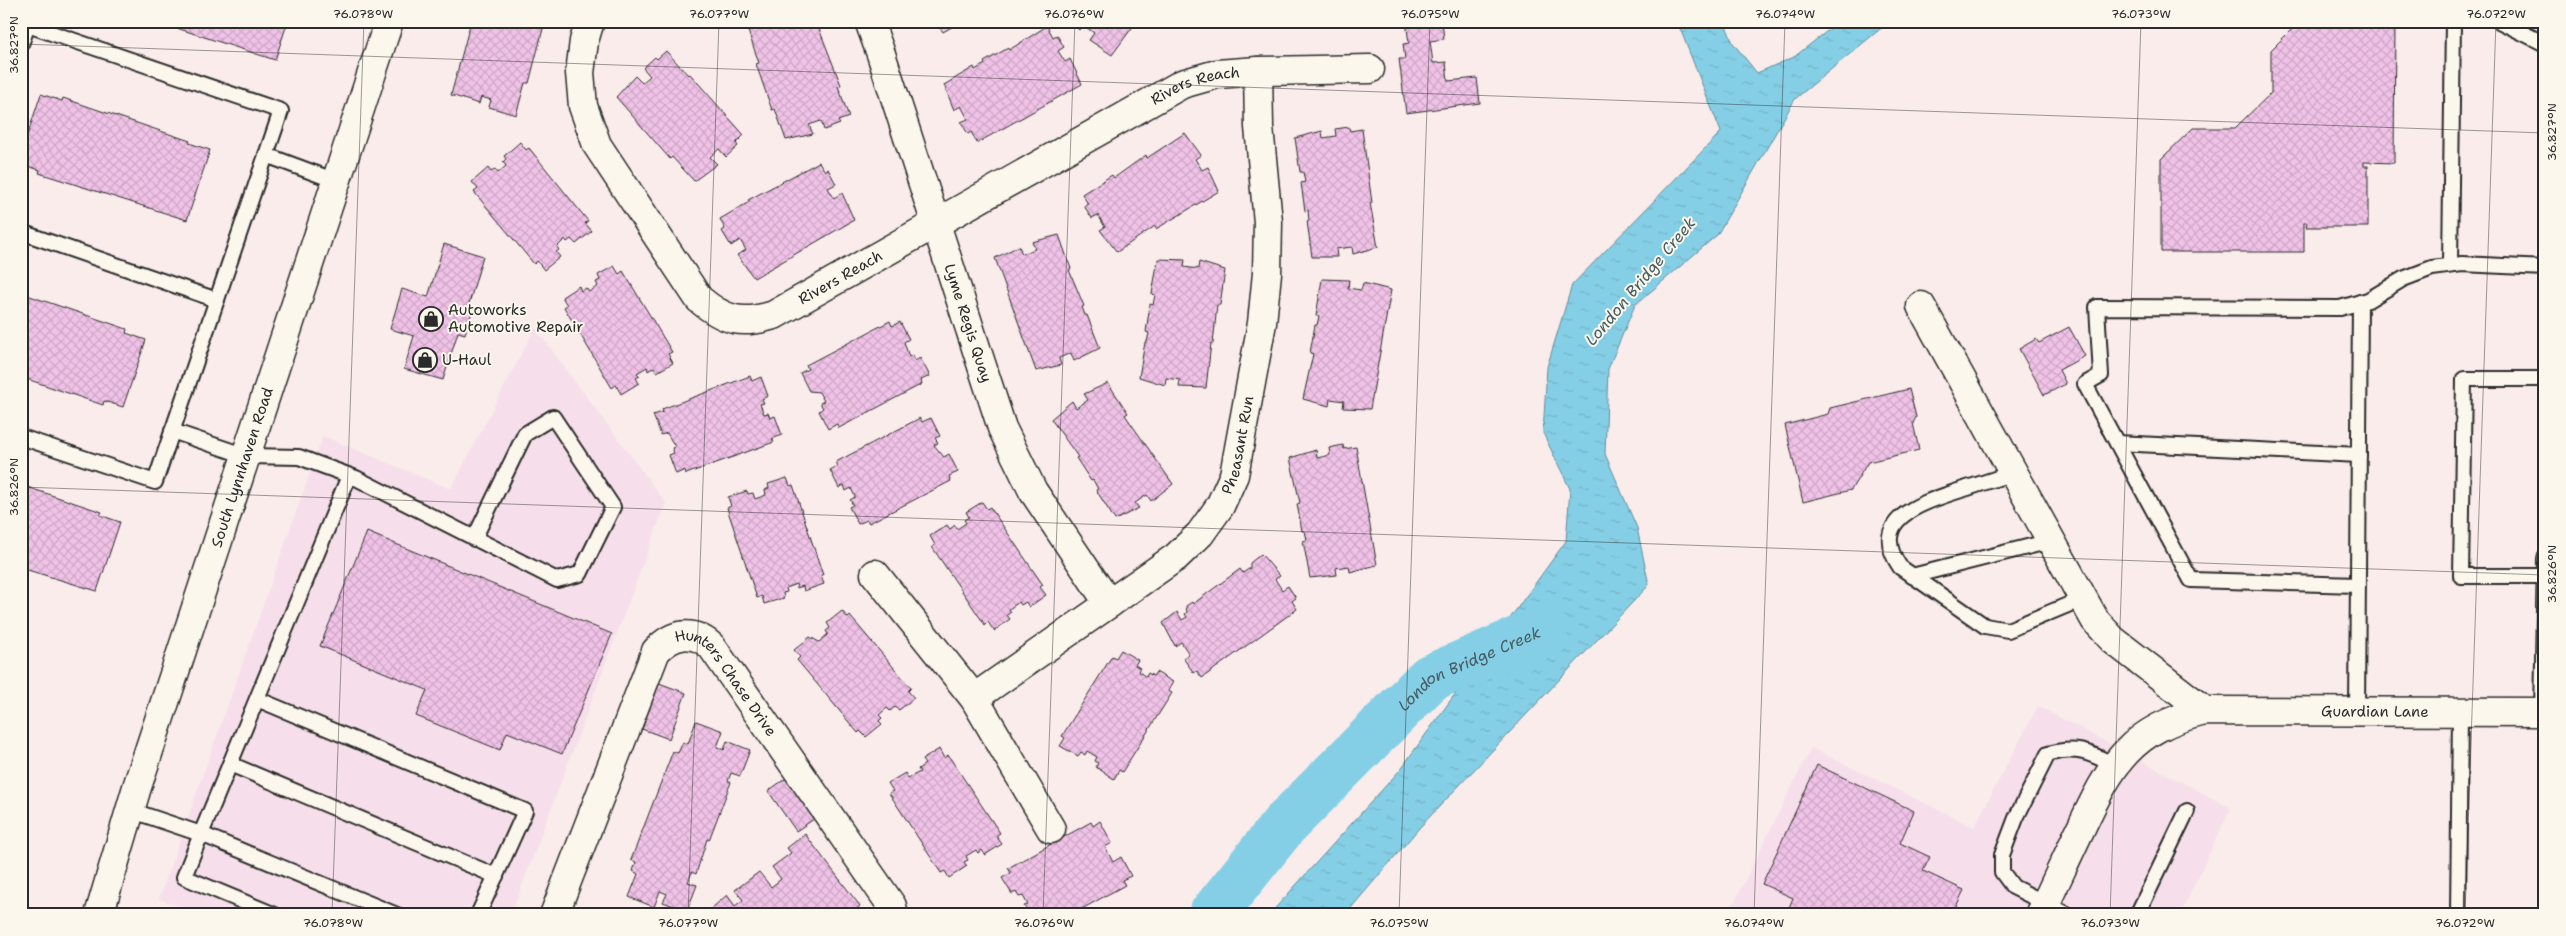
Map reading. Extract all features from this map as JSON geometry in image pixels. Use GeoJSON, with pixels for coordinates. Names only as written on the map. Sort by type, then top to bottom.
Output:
{"type":"FeatureCollection","features":[{"type":"Feature","properties":{"kind":"street","name":"South Lynnhaven Road"},"geometry":{"type":"LineString","coordinates":[[99,915],[130,810],[389,21]]}},
{"type":"Feature","properties":{"kind":"street","name":"Rivers Reach"},"geometry":{"type":"LineString","coordinates":[[590,21],[584,41],[580,73],[583,106],[598,145],[699,299],[714,312],[736,320],[756,321],[774,315],[1182,84],[1217,74],[1258,71],[1370,69]]}},
{"type":"Feature","properties":{"kind":"street","name":"Lyme Regis Quay"},"geometry":{"type":"LineString","coordinates":[[869,21],[882,54],[1002,428],[1033,490],[1109,604]]}},
{"type":"Feature","properties":{"kind":"street","name":"Pheasant Run"},"geometry":{"type":"LineString","coordinates":[[974,698],[1176,557],[1200,534],[1220,506],[1234,475],[1262,323],[1267,273],[1268,222],[1259,127],[1258,71]]}},
{"type":"Feature","properties":{"kind":"street"},"geometry":{"type":"LineString","coordinates":[[1920,306],[2095,620],[2113,640],[2205,711]]}},
{"type":"Feature","properties":{"kind":"street"},"geometry":{"type":"LineString","coordinates":[[875,574],[974,698],[1051,829]]}},
{"type":"Feature","properties":{"kind":"street","name":"Hunters Chase Drive"},"geometry":{"type":"LineString","coordinates":[[554,915],[656,651],[666,640],[677,635],[692,635],[706,641],[712,647],[892,906],[894,915]]}},
{"type":"Feature","properties":{"kind":"street","name":"Guardian Lane"},"geometry":{"type":"LineString","coordinates":[[2052,911],[2099,791],[2114,765],[2135,743],[2154,729],[2182,717],[2205,711],[2544,712]]}},
{"type":"Feature","properties":{"kind":"lane"},"geometry":{"type":"LineString","coordinates":[[2450,265],[2452,21]]}},
{"type":"Feature","properties":{"kind":"lane"},"geometry":{"type":"LineString","coordinates":[[2499,21],[2545,44]]}},
{"type":"Feature","properties":{"kind":"lane"},"geometry":{"type":"LineString","coordinates":[[21,44],[28,25],[281,111],[154,482],[21,437]]}},
{"type":"Feature","properties":{"kind":"lane"},"geometry":{"type":"LineString","coordinates":[[266,155],[336,181]]}},
{"type":"Feature","properties":{"kind":"lane"},"geometry":{"type":"LineString","coordinates":[[21,232],[217,300]]}},
{"type":"Feature","properties":{"kind":"lane"},"geometry":{"type":"LineString","coordinates":[[2358,585],[2191,580],[2085,384],[2101,375],[2097,308],[2340,308],[2360,302],[2403,279],[2432,268],[2462,264],[2545,268]]}},
{"type":"Feature","properties":{"kind":"lane"},"geometry":{"type":"LineString","coordinates":[[2357,712],[2360,302]]}},
{"type":"Feature","properties":{"kind":"lane"},"geometry":{"type":"LineString","coordinates":[[2545,379],[2464,379],[2461,576],[2545,576]]}},
{"type":"Feature","properties":{"kind":"lane"},"geometry":{"type":"LineString","coordinates":[[172,431],[246,456],[299,457],[349,476],[474,539],[557,580],[580,574],[613,507],[553,417],[525,434],[474,539]]}},
{"type":"Feature","properties":{"kind":"lane"},"geometry":{"type":"LineString","coordinates":[[2117,444],[2359,455]]}},
{"type":"Feature","properties":{"kind":"lane"},"geometry":{"type":"LineString","coordinates":[[2014,474],[1919,503],[1901,516],[1890,533],[1889,545],[1900,567],[1985,626],[2008,630],[2082,599]]}},
{"type":"Feature","properties":{"kind":"lane"},"geometry":{"type":"LineString","coordinates":[[275,915],[184,877],[349,476]]}},
{"type":"Feature","properties":{"kind":"lane"},"geometry":{"type":"LineString","coordinates":[[1912,576],[2051,541]]}},
{"type":"Feature","properties":{"kind":"lane"},"geometry":{"type":"LineString","coordinates":[[2544,712],[2545,558]]}},
{"type":"Feature","properties":{"kind":"lane"},"geometry":{"type":"LineString","coordinates":[[257,699],[525,811],[478,915]]}},
{"type":"Feature","properties":{"kind":"lane"},"geometry":{"type":"LineString","coordinates":[[2458,915],[2460,712]]}},
{"type":"Feature","properties":{"kind":"lane"},"geometry":{"type":"LineString","coordinates":[[2052,911],[2013,887],[2002,872],[2002,855],[2016,818],[2048,754],[2065,749],[2087,752],[2114,765]]}},
{"type":"Feature","properties":{"kind":"lane"},"geometry":{"type":"LineString","coordinates":[[230,764],[496,876]]}},
{"type":"Feature","properties":{"kind":"lane"},"geometry":{"type":"LineString","coordinates":[[130,810],[201,834],[397,915]]}},
{"type":"Feature","properties":{"kind":"lane"},"geometry":{"type":"LineString","coordinates":[[2138,915],[2187,811]]}},
{"type":"Feature","properties":{"kind":"shaded area"},"geometry":{"type":"Polygon","coordinates":[[[535,328],[666,503],[511,915],[201,915],[159,899],[323,436],[451,489],[535,328]]]}},
{"type":"Feature","properties":{"kind":"shaded area"},"geometry":{"type":"Polygon","coordinates":[[[2038,706],[2231,808],[2180,915],[1728,915],[1811,748],[1974,827],[2038,706]]]}},
{"type":"Feature","properties":{"kind":"water"},"geometry":{"type":"Polygon","coordinates":[[[1677,21],[1724,21],[1733,43],[1757,73],[1794,57],[1840,21],[1890,21],[1795,99],[1717,235],[1635,305],[1608,369],[1605,454],[1637,528],[1649,585],[1420,827],[1345,915],[1269,915],[1400,770],[1566,541],[1570,489],[1543,433],[1547,367],[1572,285],[1721,132],[1677,21]]]}},
{"type":"Feature","properties":{"kind":"building"},"geometry":{"type":"Polygon","coordinates":[[[155,21],[288,21],[275,60],[155,21]]]}},
{"type":"Feature","properties":{"kind":"building"},"geometry":{"type":"Polygon","coordinates":[[[471,21],[545,21],[529,83],[525,83],[516,115],[489,107],[491,100],[481,97],[479,104],[451,95],[471,21]]]}},
{"type":"Feature","properties":{"kind":"building"},"geometry":{"type":"Polygon","coordinates":[[[704,21],[723,21],[718,29],[704,21]]]}},
{"type":"Feature","properties":{"kind":"building"},"geometry":{"type":"Polygon","coordinates":[[[768,21],[775,21],[777,27],[787,24],[786,21],[816,21],[841,85],[838,86],[849,117],[838,121],[840,124],[824,130],[821,121],[809,125],[813,134],[786,140],[775,109],[772,110],[756,64],[759,63],[748,31],[768,21]]]}},
{"type":"Feature","properties":{"kind":"building"},"geometry":{"type":"Polygon","coordinates":[[[934,21],[962,21],[943,32],[934,21]]]}},
{"type":"Feature","properties":{"kind":"building"},"geometry":{"type":"Polygon","coordinates":[[[1070,21],[1137,21],[1112,55],[1089,40],[1094,33],[1083,25],[1079,30],[1070,21]]]}},
{"type":"Feature","properties":{"kind":"building"},"geometry":{"type":"Polygon","coordinates":[[[1406,21],[1442,21],[1444,39],[1430,41],[1433,63],[1446,62],[1448,81],[1477,78],[1480,103],[1406,113],[1399,59],[1405,59],[1403,44],[1409,43],[1406,21]]]}},
{"type":"Feature","properties":{"kind":"building"},"geometry":{"type":"Polygon","coordinates":[[[2300,21],[2395,21],[2394,163],[2364,162],[2364,166],[2368,166],[2368,227],[2306,227],[2307,223],[2304,223],[2304,252],[2161,252],[2161,159],[2193,128],[2235,128],[2271,93],[2271,50],[2300,21]]]}},
{"type":"Feature","properties":{"kind":"building"},"geometry":{"type":"Polygon","coordinates":[[[1047,26],[1053,37],[1057,35],[1064,47],[1058,51],[1065,62],[1070,59],[1082,84],[977,143],[971,132],[968,134],[961,122],[968,119],[961,106],[954,110],[944,85],[974,67],[975,70],[985,64],[984,62],[1008,48],[1009,50],[1047,26]]]}},
{"type":"Feature","properties":{"kind":"building"},"geometry":{"type":"Polygon","coordinates":[[[666,51],[688,75],[690,74],[744,135],[736,143],[738,146],[726,157],[719,149],[710,157],[717,164],[694,181],[672,157],[670,159],[616,97],[635,76],[642,83],[650,76],[643,68],[655,57],[657,59],[666,51]]]}},
{"type":"Feature","properties":{"kind":"building"},"geometry":{"type":"Polygon","coordinates":[[[41,94],[62,101],[63,98],[190,141],[189,143],[210,150],[187,220],[39,173],[40,170],[21,164],[21,154],[41,94]]]}},
{"type":"Feature","properties":{"kind":"building"},"geometry":{"type":"Polygon","coordinates":[[[1349,127],[1350,131],[1362,129],[1372,203],[1370,203],[1378,247],[1353,254],[1352,247],[1336,249],[1337,257],[1312,257],[1307,221],[1309,221],[1308,210],[1305,211],[1301,183],[1305,182],[1303,172],[1300,172],[1295,138],[1322,131],[1323,138],[1336,136],[1335,129],[1349,127]]]}},
{"type":"Feature","properties":{"kind":"building"},"geometry":{"type":"Polygon","coordinates":[[[1185,133],[1201,155],[1195,159],[1202,170],[1208,167],[1219,191],[1156,229],[1155,226],[1117,252],[1100,230],[1105,227],[1098,215],[1092,218],[1084,206],[1088,204],[1082,194],[1112,175],[1114,178],[1146,155],[1147,158],[1185,133]]]}},
{"type":"Feature","properties":{"kind":"building"},"geometry":{"type":"Polygon","coordinates":[[[520,142],[526,150],[529,148],[588,221],[585,223],[592,231],[576,244],[571,239],[567,242],[565,239],[557,247],[559,250],[556,252],[560,257],[544,270],[537,261],[534,264],[474,192],[478,189],[472,182],[488,168],[491,172],[495,169],[498,173],[506,166],[503,162],[506,159],[504,156],[520,142]]]}},
{"type":"Feature","properties":{"kind":"building"},"geometry":{"type":"Polygon","coordinates":[[[819,162],[825,171],[828,169],[836,184],[828,188],[834,198],[842,193],[854,220],[754,278],[737,255],[746,250],[740,240],[731,246],[722,231],[725,229],[720,219],[749,202],[748,200],[819,162]]]}},
{"type":"Feature","properties":{"kind":"building"},"geometry":{"type":"Polygon","coordinates":[[[1059,235],[1071,269],[1069,270],[1084,306],[1082,307],[1100,348],[1074,361],[1071,353],[1059,358],[1061,365],[1036,371],[995,258],[1019,246],[1022,254],[1035,249],[1032,242],[1059,235]]]}},
{"type":"Feature","properties":{"kind":"building","name":"Autoworks Automotive Repair"},"geometry":{"type":"Polygon","coordinates":[[[444,244],[483,256],[468,307],[473,308],[465,334],[458,332],[443,380],[404,369],[414,336],[390,329],[402,289],[428,297],[444,244]]]}},
{"type":"Feature","properties":{"kind":"building"},"geometry":{"type":"Polygon","coordinates":[[[1158,259],[1185,260],[1184,267],[1198,269],[1199,262],[1225,270],[1220,305],[1217,305],[1206,388],[1179,387],[1180,380],[1166,378],[1165,385],[1139,377],[1145,342],[1147,342],[1149,333],[1146,332],[1150,304],[1153,305],[1155,295],[1152,294],[1158,259]]]}},
{"type":"Feature","properties":{"kind":"building"},"geometry":{"type":"Polygon","coordinates":[[[614,266],[619,274],[623,271],[672,352],[668,354],[673,363],[657,372],[654,367],[648,371],[647,367],[637,373],[640,376],[636,378],[639,383],[621,394],[616,385],[612,388],[564,307],[567,305],[562,297],[579,286],[581,291],[586,288],[589,292],[598,286],[596,282],[600,280],[598,275],[614,266]]]}},
{"type":"Feature","properties":{"kind":"building"},"geometry":{"type":"Polygon","coordinates":[[[1322,279],[1349,280],[1348,288],[1361,290],[1363,283],[1391,290],[1370,409],[1343,408],[1344,401],[1330,399],[1329,406],[1303,399],[1313,354],[1310,353],[1315,325],[1317,325],[1319,316],[1316,316],[1322,279]]]}},
{"type":"Feature","properties":{"kind":"building"},"geometry":{"type":"Polygon","coordinates":[[[21,293],[127,329],[126,333],[146,340],[123,407],[104,401],[103,405],[21,377],[21,293]]]}},
{"type":"Feature","properties":{"kind":"building"},"geometry":{"type":"Polygon","coordinates":[[[890,321],[892,326],[900,322],[909,339],[904,342],[909,357],[912,355],[915,361],[920,358],[930,376],[921,380],[922,384],[839,428],[837,424],[828,429],[819,411],[823,408],[820,403],[824,401],[819,392],[809,391],[800,373],[808,369],[806,365],[890,321]]]}},
{"type":"Feature","properties":{"kind":"building"},"geometry":{"type":"Polygon","coordinates":[[[2069,327],[2085,356],[2059,370],[2066,384],[2044,395],[2019,349],[2036,339],[2039,343],[2069,327]]]}},
{"type":"Feature","properties":{"kind":"building"},"geometry":{"type":"Polygon","coordinates":[[[750,376],[752,381],[761,377],[768,396],[762,399],[764,403],[760,404],[764,414],[768,413],[770,418],[775,416],[782,435],[772,439],[774,442],[686,474],[685,470],[676,474],[669,455],[674,453],[672,448],[675,447],[667,433],[661,435],[653,415],[663,412],[662,409],[750,376]]]}},
{"type":"Feature","properties":{"kind":"building"},"geometry":{"type":"Polygon","coordinates":[[[1108,383],[1128,413],[1125,415],[1173,484],[1151,501],[1147,495],[1135,503],[1139,508],[1115,520],[1096,490],[1098,489],[1093,480],[1091,481],[1076,458],[1078,457],[1051,419],[1072,401],[1076,408],[1088,400],[1084,394],[1108,383]]]}},
{"type":"Feature","properties":{"kind":"building"},"geometry":{"type":"Polygon","coordinates":[[[1909,389],[1916,417],[1913,423],[1919,450],[1868,462],[1851,490],[1803,502],[1785,425],[1828,414],[1830,408],[1909,389]]]}},
{"type":"Feature","properties":{"kind":"building"},"geometry":{"type":"Polygon","coordinates":[[[920,418],[922,422],[931,418],[940,436],[935,438],[938,443],[934,445],[944,457],[949,454],[958,472],[949,476],[951,481],[869,523],[867,520],[858,524],[849,507],[853,505],[850,500],[855,497],[851,488],[846,491],[844,485],[839,488],[830,470],[838,466],[836,462],[920,418]]]}},
{"type":"Feature","properties":{"kind":"building"},"geometry":{"type":"Polygon","coordinates":[[[1343,445],[1344,449],[1356,447],[1377,565],[1350,572],[1349,566],[1336,568],[1337,575],[1310,578],[1303,541],[1307,540],[1305,531],[1302,531],[1297,504],[1300,503],[1290,458],[1316,450],[1317,458],[1330,455],[1329,448],[1343,445]]]}},
{"type":"Feature","properties":{"kind":"building"},"geometry":{"type":"Polygon","coordinates":[[[787,478],[790,486],[793,485],[823,575],[821,575],[824,584],[804,591],[803,586],[797,588],[796,584],[786,588],[787,592],[783,593],[784,598],[764,604],[762,596],[757,598],[727,508],[731,506],[728,497],[747,491],[748,494],[753,493],[755,499],[766,495],[765,490],[769,488],[768,484],[787,478]]]}},
{"type":"Feature","properties":{"kind":"building"},"geometry":{"type":"Polygon","coordinates":[[[21,485],[102,512],[100,515],[120,522],[97,591],[21,568],[21,485]]]}},
{"type":"Feature","properties":{"kind":"building"},"geometry":{"type":"Polygon","coordinates":[[[982,502],[987,509],[990,507],[1043,585],[1040,587],[1046,595],[1029,607],[1026,602],[1021,605],[1019,602],[1009,609],[1011,612],[1007,615],[1010,619],[994,631],[988,622],[985,625],[932,547],[935,545],[930,536],[947,525],[950,529],[955,525],[957,529],[966,523],[964,520],[969,517],[966,512],[982,502]]]}},
{"type":"Feature","properties":{"kind":"building"},"geometry":{"type":"Polygon","coordinates":[[[367,532],[612,634],[562,754],[507,732],[500,750],[416,716],[427,690],[320,646],[367,532]]]}},
{"type":"Feature","properties":{"kind":"building"},"geometry":{"type":"Polygon","coordinates":[[[1261,554],[1280,576],[1275,579],[1282,590],[1288,586],[1296,598],[1292,601],[1297,609],[1202,678],[1197,671],[1194,673],[1183,658],[1189,654],[1181,642],[1175,646],[1163,623],[1177,612],[1182,620],[1187,617],[1185,614],[1187,612],[1186,606],[1192,602],[1193,604],[1240,569],[1243,573],[1250,568],[1250,563],[1261,554]]]}},
{"type":"Feature","properties":{"kind":"building"},"geometry":{"type":"Polygon","coordinates":[[[842,611],[848,618],[850,616],[911,688],[908,691],[914,698],[899,710],[895,707],[890,711],[887,708],[879,715],[882,718],[879,721],[882,724],[866,737],[860,731],[858,733],[797,660],[800,657],[794,650],[810,637],[819,642],[828,634],[826,631],[830,628],[827,623],[842,611]]]}},
{"type":"Feature","properties":{"kind":"building"},"geometry":{"type":"Polygon","coordinates":[[[1121,650],[1138,660],[1135,665],[1140,668],[1138,671],[1146,677],[1148,673],[1153,676],[1156,672],[1173,682],[1168,691],[1172,693],[1122,772],[1119,770],[1114,779],[1096,767],[1098,763],[1095,761],[1097,757],[1087,751],[1085,755],[1081,752],[1078,756],[1060,746],[1065,738],[1062,736],[1112,656],[1116,658],[1121,650]]]}},
{"type":"Feature","properties":{"kind":"building"},"geometry":{"type":"Polygon","coordinates":[[[659,683],[686,693],[669,739],[642,729],[659,683]]]}},
{"type":"Feature","properties":{"kind":"building"},"geometry":{"type":"Polygon","coordinates":[[[696,721],[723,731],[717,747],[724,750],[727,741],[750,750],[740,776],[731,773],[728,781],[731,782],[709,840],[707,839],[696,874],[692,872],[688,882],[697,885],[687,911],[663,902],[667,894],[660,891],[654,907],[629,897],[638,874],[633,871],[636,862],[631,860],[673,751],[678,753],[683,742],[688,744],[696,721]]]}},
{"type":"Feature","properties":{"kind":"building"},"geometry":{"type":"Polygon","coordinates":[[[939,749],[944,758],[948,755],[1000,833],[996,836],[1002,844],[985,855],[982,850],[978,853],[976,850],[966,856],[968,860],[964,862],[967,866],[949,878],[945,871],[941,873],[889,793],[893,791],[888,783],[905,773],[908,778],[920,772],[918,769],[925,764],[922,760],[939,749]]]}},
{"type":"Feature","properties":{"kind":"building"},"geometry":{"type":"Polygon","coordinates":[[[1817,765],[1914,811],[1900,843],[1930,857],[1923,871],[1964,890],[1952,915],[1786,915],[1793,898],[1762,884],[1817,765]]]}},
{"type":"Feature","properties":{"kind":"building"},"geometry":{"type":"Polygon","coordinates":[[[792,774],[820,815],[796,831],[768,791],[792,774]]]}},
{"type":"Feature","properties":{"kind":"building"},"geometry":{"type":"Polygon","coordinates":[[[1100,821],[1112,843],[1105,847],[1113,862],[1121,857],[1131,876],[1122,880],[1125,885],[1071,915],[1023,915],[1027,911],[1024,906],[1028,905],[1023,896],[1019,897],[1016,892],[1012,894],[1002,878],[1011,873],[1008,868],[1091,822],[1093,826],[1100,821]]]}},
{"type":"Feature","properties":{"kind":"building"},"geometry":{"type":"Polygon","coordinates":[[[805,834],[860,906],[849,915],[704,915],[727,895],[735,906],[743,900],[735,890],[759,872],[771,887],[781,879],[772,867],[791,853],[787,848],[805,834]]]}},
{"type":"Feature","properties":{"kind":"waterway","name":"London Bridge Creek"},"geometry":{"type":"LineString","coordinates":[[1212,915],[1284,825],[1430,678],[1544,629]]}},
{"type":"Feature","properties":{"kind":"place","name":"Autoworks Automotive Repair"},"geometry":{"type":"Point","coordinates":[431,319]}},
{"type":"Feature","properties":{"kind":"place","name":"U-Haul"},"geometry":{"type":"Point","coordinates":[425,360]}}]}
